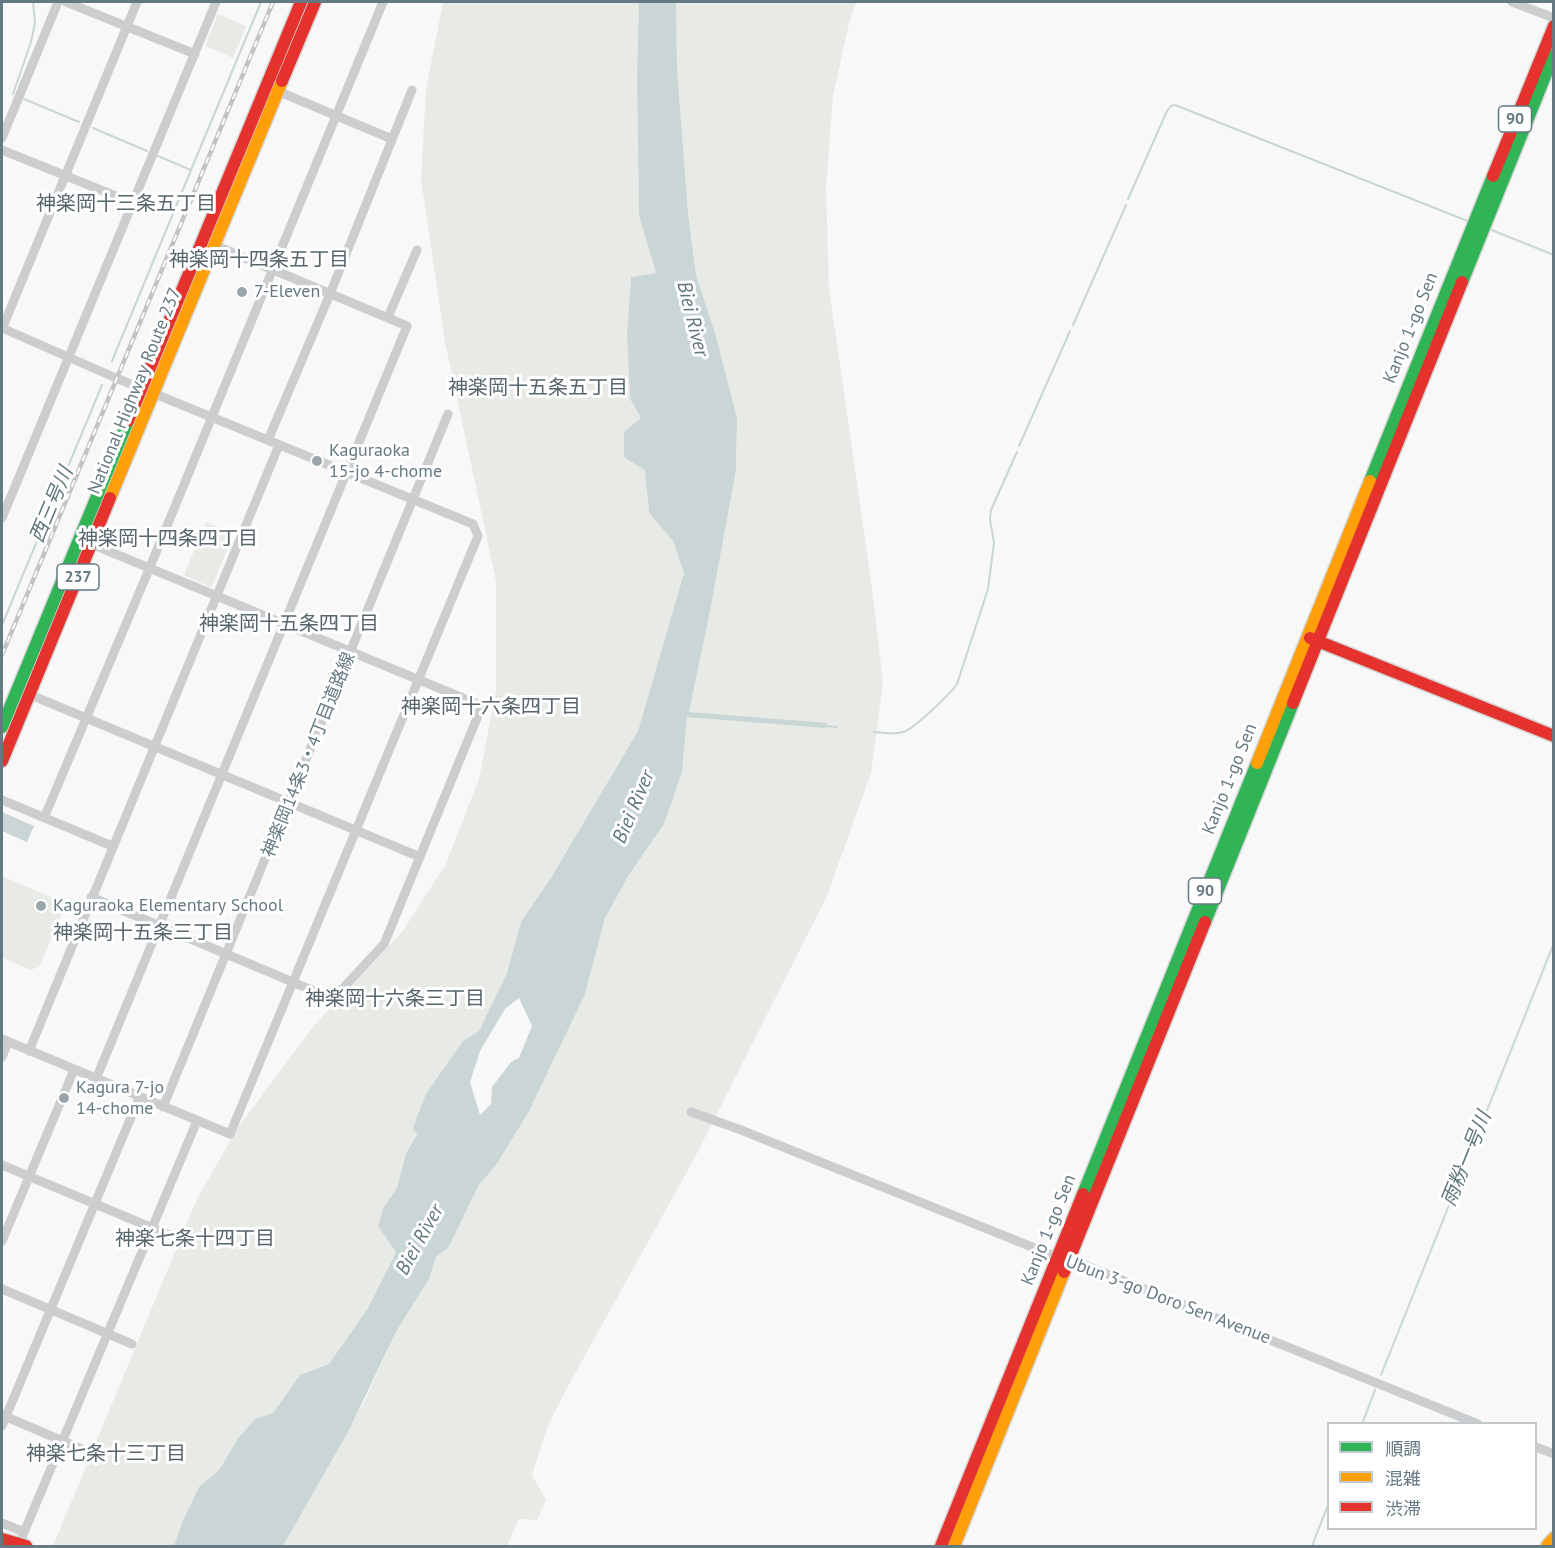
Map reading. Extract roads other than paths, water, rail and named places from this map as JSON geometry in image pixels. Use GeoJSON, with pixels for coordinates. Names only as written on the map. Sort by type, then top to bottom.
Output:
{"type":"FeatureCollection","features":[{"type":"Feature","properties":{"kind":"main road","name":"National Highway Route 237"},"geometry":{"type":"LineString","coordinates":[[2,761],[30,694],[140,388],[301,2]]}},
{"type":"Feature","properties":{"kind":"main road","name":"National Highway Route 237"},"geometry":{"type":"LineString","coordinates":[[2,727],[17,689],[153,393],[315,2]]}},
{"type":"Feature","properties":{"kind":"main road","name":"Kanjo 1-go Sen"},"geometry":{"type":"LineString","coordinates":[[1482,215],[1554,26]]}},
{"type":"Feature","properties":{"kind":"main road","name":"Kanjo 1-go Sen"},"geometry":{"type":"LineString","coordinates":[[954,1546],[1064,1258],[1473,236],[1554,54]]}},
{"type":"Feature","properties":{"kind":"main road"},"geometry":{"type":"LineString","coordinates":[[1311,639],[1554,736]]}},
{"type":"Feature","properties":{"kind":"main road","name":"Kanjo 1-go Sen"},"geometry":{"type":"LineString","coordinates":[[941,1546],[1064,1258]]}},
{"type":"Feature","properties":{"kind":"main road"},"geometry":{"type":"LineString","coordinates":[[2,1539],[24,1538]]}},
{"type":"Feature","properties":{"kind":"main road"},"geometry":{"type":"LineString","coordinates":[[1547,1546],[1554,1538]]}},
{"type":"Feature","properties":{"kind":"street"},"geometry":{"type":"LineString","coordinates":[[2,138],[58,2]]}},
{"type":"Feature","properties":{"kind":"street"},"geometry":{"type":"LineString","coordinates":[[66,2],[195,54]]}},
{"type":"Feature","properties":{"kind":"street"},"geometry":{"type":"LineString","coordinates":[[2,1057],[5,1041],[230,1134],[478,536],[473,524],[140,388],[2,328],[137,2]]}},
{"type":"Feature","properties":{"kind":"street"},"geometry":{"type":"LineString","coordinates":[[2,518],[216,2]]}},
{"type":"Feature","properties":{"kind":"street"},"geometry":{"type":"LineString","coordinates":[[44,818],[383,2]]}},
{"type":"Feature","properties":{"kind":"street"},"geometry":{"type":"LineString","coordinates":[[1512,2],[1554,18]]}},
{"type":"Feature","properties":{"kind":"street"},"geometry":{"type":"LineString","coordinates":[[266,86],[392,139]]}},
{"type":"Feature","properties":{"kind":"street"},"geometry":{"type":"LineString","coordinates":[[267,440],[330,294],[412,90]]}},
{"type":"Feature","properties":{"kind":"street"},"geometry":{"type":"LineString","coordinates":[[2,150],[133,203]]}},
{"type":"Feature","properties":{"kind":"street"},"geometry":{"type":"LineString","coordinates":[[96,1079],[407,326],[202,239]]}},
{"type":"Feature","properties":{"kind":"street"},"geometry":{"type":"LineString","coordinates":[[388,317],[417,250]]}},
{"type":"Feature","properties":{"kind":"street","name":"神楽岡14条3・4丁目道路線"},"geometry":{"type":"LineString","coordinates":[[163,1107],[448,414]]}},
{"type":"Feature","properties":{"kind":"street"},"geometry":{"type":"LineString","coordinates":[[29,1051],[279,445]]}},
{"type":"Feature","properties":{"kind":"street"},"geometry":{"type":"LineString","coordinates":[[86,541],[482,706],[384,944],[333,999],[91,897]]}},
{"type":"Feature","properties":{"kind":"street"},"geometry":{"type":"LineString","coordinates":[[17,689],[420,856]]}},
{"type":"Feature","properties":{"kind":"street"},"geometry":{"type":"LineString","coordinates":[[2,800],[112,846]]}},
{"type":"Feature","properties":{"kind":"street"},"geometry":{"type":"LineString","coordinates":[[2,1240],[74,1070]]}},
{"type":"Feature","properties":{"kind":"street"},"geometry":{"type":"LineString","coordinates":[[91,1453],[3,1419],[139,1098]]}},
{"type":"Feature","properties":{"kind":"street","name":"Ubun 3-go Doro Sen Avenue"},"geometry":{"type":"LineString","coordinates":[[691,1112],[1473,1422]]}},
{"type":"Feature","properties":{"kind":"street"},"geometry":{"type":"LineString","coordinates":[[2,1523],[24,1538],[62,1441],[197,1121]]}},
{"type":"Feature","properties":{"kind":"street"},"geometry":{"type":"LineString","coordinates":[[2,1165],[174,1237]]}},
{"type":"Feature","properties":{"kind":"street"},"geometry":{"type":"LineString","coordinates":[[2,1289],[132,1344]]}},
{"type":"Feature","properties":{"kind":"street"},"geometry":{"type":"LineString","coordinates":[[1537,1447],[1554,1454]]}},
{"type":"Feature","properties":{"kind":"water","name":"Biei River"},"geometry":{"type":"Polygon","coordinates":[[[639,2],[676,2],[677,67],[688,213],[696,275],[716,336],[737,418],[736,470],[689,712],[827,723],[826,728],[687,717],[682,772],[664,824],[630,873],[605,918],[585,994],[528,1113],[496,1165],[479,1185],[448,1248],[436,1257],[429,1279],[397,1330],[349,1430],[283,1546],[174,1546],[183,1520],[199,1487],[219,1470],[239,1437],[255,1419],[273,1413],[300,1375],[329,1364],[368,1308],[396,1252],[378,1226],[384,1207],[397,1188],[406,1153],[417,1134],[413,1128],[426,1094],[463,1041],[479,1031],[507,973],[521,922],[552,876],[638,731],[684,573],[673,541],[649,513],[645,470],[624,457],[624,432],[641,418],[630,399],[627,334],[631,277],[656,273],[639,216],[637,77],[639,2]],[[519,998],[505,1009],[480,1051],[470,1082],[480,1115],[491,1104],[492,1087],[511,1062],[519,1058],[532,1026],[519,998]]]}},
{"type":"Feature","properties":{"kind":"water"},"geometry":{"type":"Polygon","coordinates":[[[2,812],[34,826],[27,842],[2,831],[2,812]]]}},
{"type":"Feature","properties":{"kind":"waterway","name":"西三号川"},"geometry":{"type":"LineString","coordinates":[[13,94],[31,42],[35,23],[33,2]]}},
{"type":"Feature","properties":{"kind":"waterway"},"geometry":{"type":"LineString","coordinates":[[191,170],[261,2]]}},
{"type":"Feature","properties":{"kind":"waterway","name":"西三号川"},"geometry":{"type":"LineString","coordinates":[[24,99],[79,122]]}},
{"type":"Feature","properties":{"kind":"waterway"},"geometry":{"type":"LineString","coordinates":[[1128,199],[1167,111],[1175,105],[1470,222]]}},
{"type":"Feature","properties":{"kind":"waterway","name":"西三号川"},"geometry":{"type":"LineString","coordinates":[[93,128],[147,151]]}},
{"type":"Feature","properties":{"kind":"waterway","name":"西三号川"},"geometry":{"type":"LineString","coordinates":[[112,361],[191,170],[158,156]]}},
{"type":"Feature","properties":{"kind":"waterway"},"geometry":{"type":"LineString","coordinates":[[1073,325],[1126,205]]}},
{"type":"Feature","properties":{"kind":"waterway"},"geometry":{"type":"LineString","coordinates":[[1489,229],[1554,255]]}},
{"type":"Feature","properties":{"kind":"waterway"},"geometry":{"type":"LineString","coordinates":[[1019,446],[1070,331]]}},
{"type":"Feature","properties":{"kind":"waterway","name":"西三号川"},"geometry":{"type":"LineString","coordinates":[[2,625],[102,385]]}},
{"type":"Feature","properties":{"kind":"waterway"},"geometry":{"type":"LineString","coordinates":[[874,732],[888,734],[908,730],[931,711],[957,684],[988,589],[994,543],[990,519],[991,510],[1017,452]]}},
{"type":"Feature","properties":{"kind":"waterway"},"geometry":{"type":"LineString","coordinates":[[825,726],[837,727]]}},
{"type":"Feature","properties":{"kind":"waterway","name":"雨粉一号川"},"geometry":{"type":"LineString","coordinates":[[1381,1375],[1554,943]]}},
{"type":"Feature","properties":{"kind":"waterway","name":"雨粉一号川"},"geometry":{"type":"LineString","coordinates":[[1363,1422],[1375,1390]]}},
{"type":"Feature","properties":{"kind":"waterway","name":"雨粉一号川"},"geometry":{"type":"LineString","coordinates":[[1312,1546],[1327,1508]]}},
{"type":"Feature","properties":{"kind":"railway"},"geometry":{"type":"LineString","coordinates":[[2,655],[273,2]]}},
{"type":"Feature","properties":{"kind":"place","name":"7-Eleven"},"geometry":{"type":"Point","coordinates":[242,292]}},
{"type":"Feature","properties":{"kind":"place","name":"Kaguraoka 15-jo 4-chome"},"geometry":{"type":"Point","coordinates":[317,461]}},
{"type":"Feature","properties":{"kind":"place","name":"Kaguraoka Elementary School"},"geometry":{"type":"Point","coordinates":[41,906]}},
{"type":"Feature","properties":{"kind":"place","name":"Kagura 7-jo 14-chome"},"geometry":{"type":"Point","coordinates":[64,1098]}},
{"type":"Feature","properties":{"kind":"district","name":"神楽岡十三条五丁目"},"geometry":{"type":"Point","coordinates":[126,204]}},
{"type":"Feature","properties":{"kind":"district","name":"神楽岡十四条五丁目"},"geometry":{"type":"Point","coordinates":[259,260]}},
{"type":"Feature","properties":{"kind":"district","name":"神楽岡十五条五丁目"},"geometry":{"type":"Point","coordinates":[538,388]}},
{"type":"Feature","properties":{"kind":"district","name":"神楽岡十四条四丁目"},"geometry":{"type":"Point","coordinates":[168,539]}},
{"type":"Feature","properties":{"kind":"district","name":"神楽岡十五条四丁目"},"geometry":{"type":"Point","coordinates":[289,624]}},
{"type":"Feature","properties":{"kind":"district","name":"神楽岡十六条四丁目"},"geometry":{"type":"Point","coordinates":[491,707]}},
{"type":"Feature","properties":{"kind":"district","name":"神楽岡十五条三丁目"},"geometry":{"type":"Point","coordinates":[143,933]}},
{"type":"Feature","properties":{"kind":"district","name":"神楽岡十六条三丁目"},"geometry":{"type":"Point","coordinates":[395,999]}},
{"type":"Feature","properties":{"kind":"district","name":"神楽七条十四丁目"},"geometry":{"type":"Point","coordinates":[195,1239]}},
{"type":"Feature","properties":{"kind":"district","name":"神楽七条十三丁目"},"geometry":{"type":"Point","coordinates":[106,1454]}}]}
